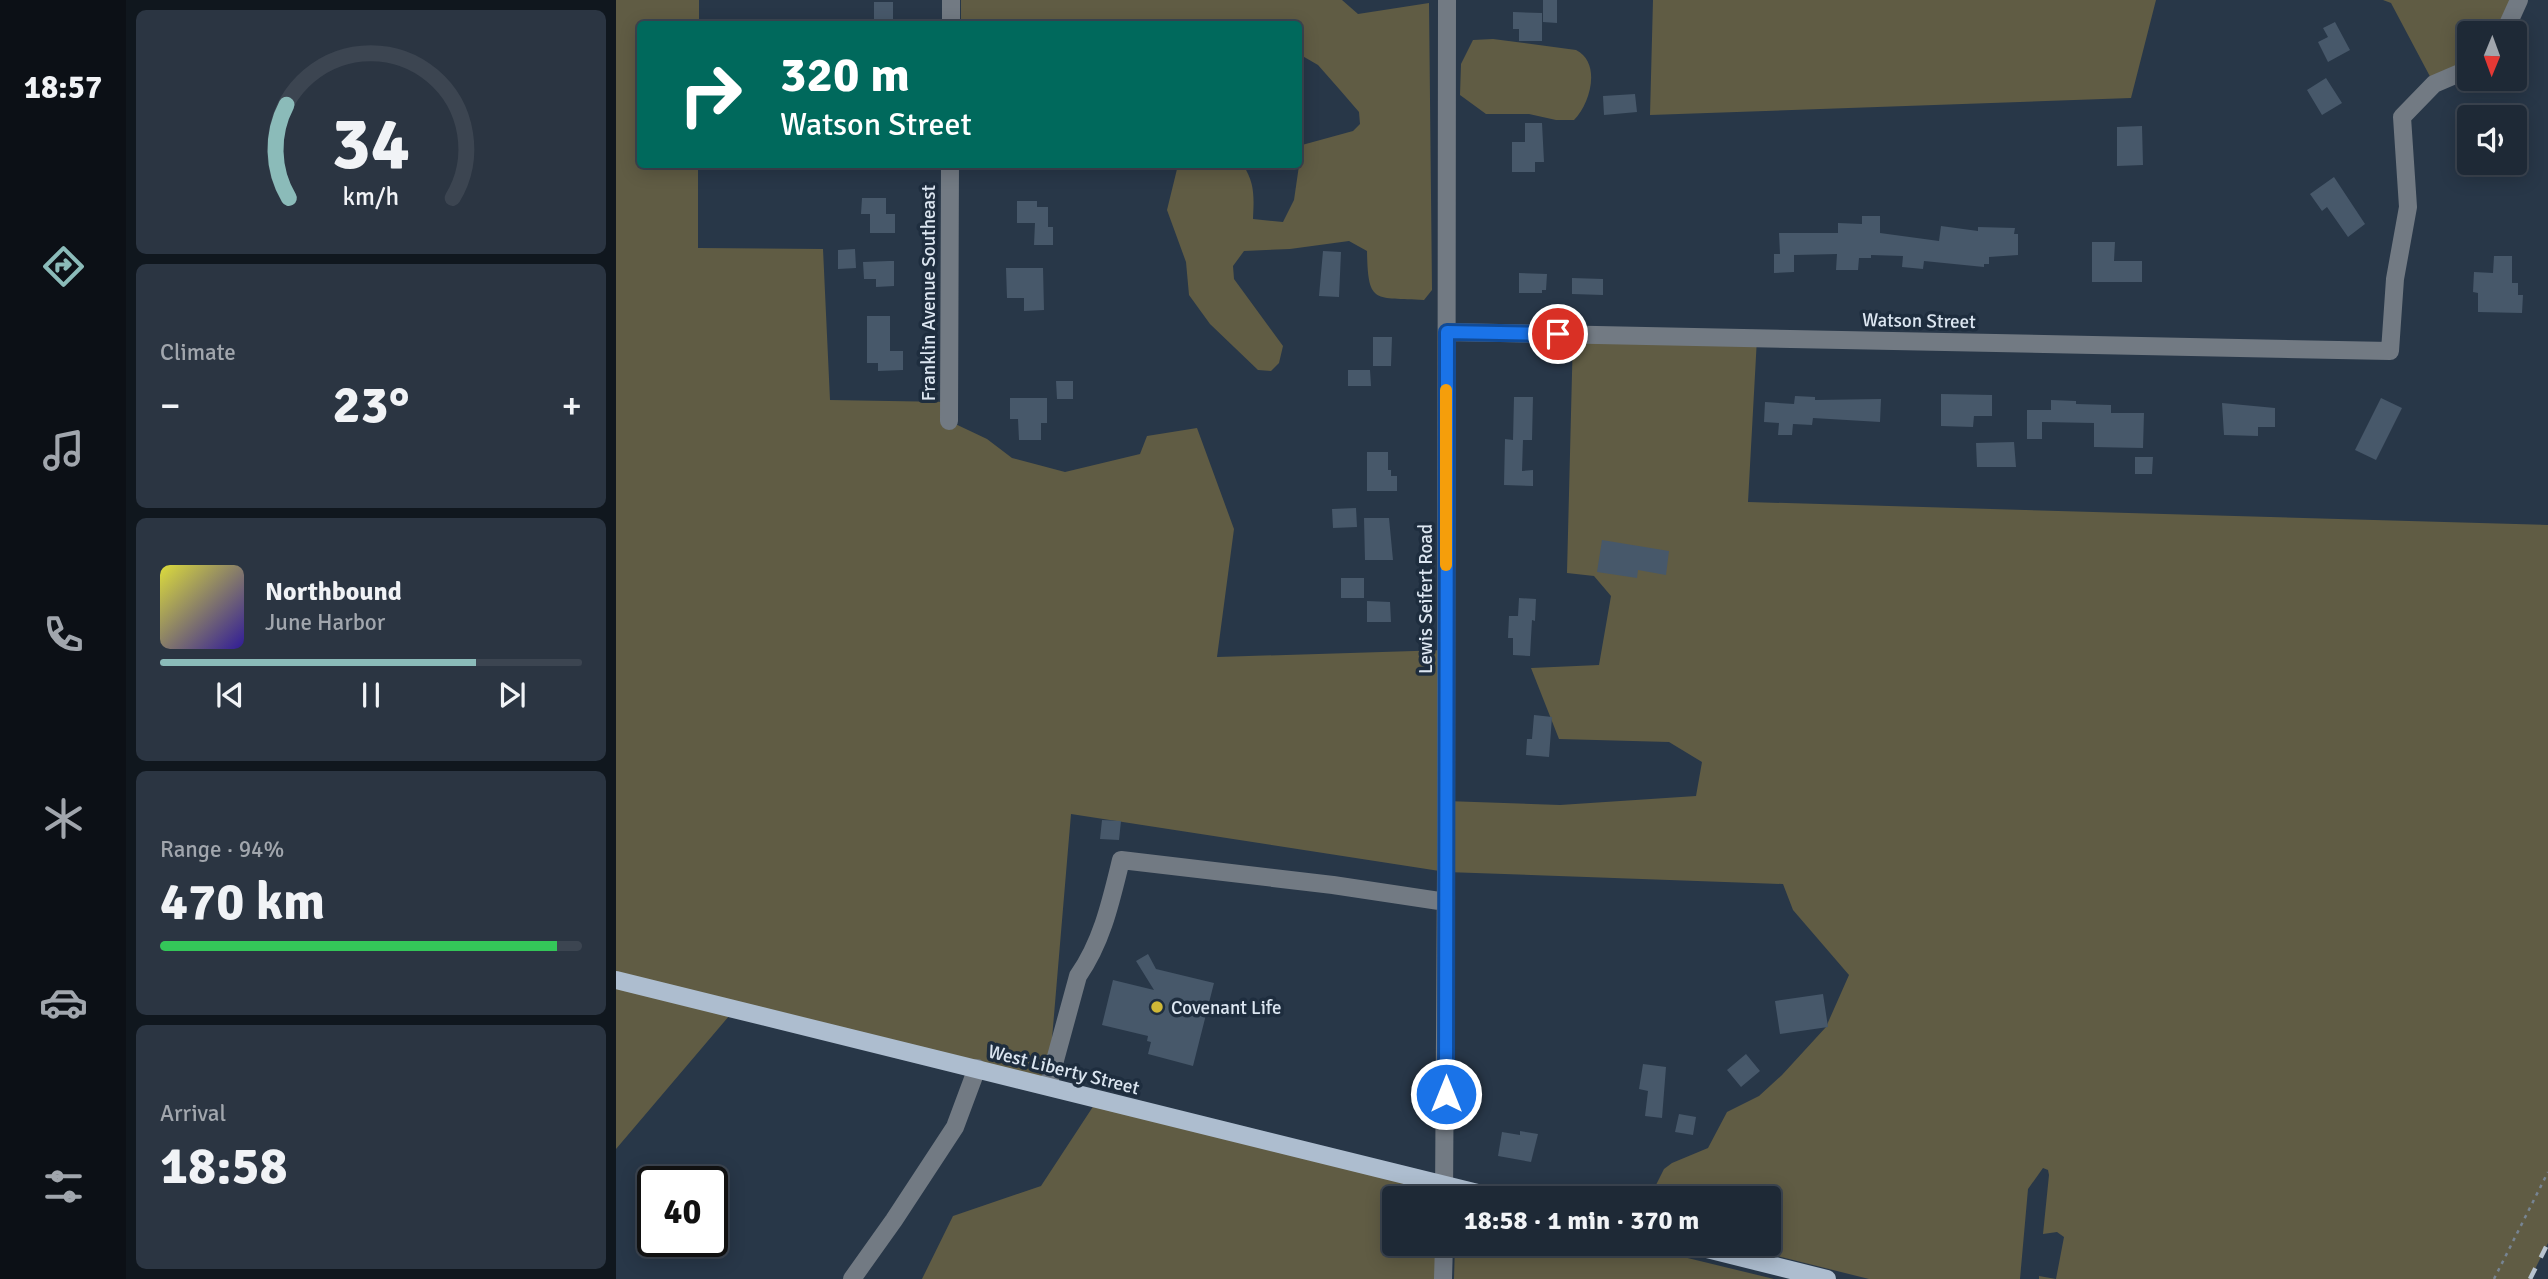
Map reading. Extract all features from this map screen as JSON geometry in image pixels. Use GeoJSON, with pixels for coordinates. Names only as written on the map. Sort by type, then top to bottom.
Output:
{"type":"FeatureCollection","features":[{"type":"Feature","properties":{"kind":"main road","name":"West Liberty Street"},"geometry":{"type":"LineString","coordinates":[[616,980],[1048,1086],[1425,1186]]}},
{"type":"Feature","properties":{"kind":"main road"},"geometry":{"type":"LineString","coordinates":[[1735,1256],[1827,1279]]}},
{"type":"Feature","properties":{"kind":"street"},"geometry":{"type":"LineString","coordinates":[[951,0],[951,21]]}},
{"type":"Feature","properties":{"kind":"street","name":"Lewis Seifert Road"},"geometry":{"type":"LineString","coordinates":[[1444,1186],[1447,0]]}},
{"type":"Feature","properties":{"kind":"street"},"geometry":{"type":"LineString","coordinates":[[2509,21],[2519,0]]}},
{"type":"Feature","properties":{"kind":"street","name":"Watson Street"},"geometry":{"type":"LineString","coordinates":[[1447,332],[2390,351],[2395,279],[2407,206],[2402,117],[2434,84],[2457,74]]}},
{"type":"Feature","properties":{"kind":"street","name":"Franklin Avenue Southeast"},"geometry":{"type":"LineString","coordinates":[[948,421],[950,168]]}},
{"type":"Feature","properties":{"kind":"street"},"geometry":{"type":"LineString","coordinates":[[1048,1086],[1078,976],[1089,961],[1108,914],[1121,860],[1333,884],[1446,902]]}},
{"type":"Feature","properties":{"kind":"street"},"geometry":{"type":"LineString","coordinates":[[852,1279],[955,1127],[976,1068]]}},
{"type":"Feature","properties":{"kind":"street"},"geometry":{"type":"LineString","coordinates":[[1443,1279],[1444,1256]]}},
{"type":"Feature","properties":{"kind":"path"},"geometry":{"type":"LineString","coordinates":[[2494,1279],[2548,1172]]}},
{"type":"Feature","properties":{"kind":"shaded area"},"geometry":{"type":"Polygon","coordinates":[[[616,0],[699,0],[699,21],[637,21],[637,168],[698,168],[698,248],[823,249],[830,400],[949,402],[949,421],[987,439],[1012,458],[1065,472],[1140,454],[1147,436],[1197,428],[1234,529],[1217,657],[1446,650],[1446,801],[1560,805],[1696,796],[1702,762],[1669,742],[1559,739],[1531,668],[1599,665],[1611,596],[1594,576],[1567,573],[1573,334],[1757,338],[1748,502],[2548,525],[2548,1243],[2530,1279],[2056,1279],[2064,1237],[2057,1232],[2043,1234],[2049,1175],[2048,1170],[2043,1168],[2028,1189],[2020,1279],[1869,1279],[1777,1256],[1781,1256],[1781,1186],[1656,1186],[1664,1169],[1672,1163],[1708,1148],[1727,1112],[1759,1096],[1782,1075],[1826,1027],[1849,975],[1793,910],[1783,884],[1446,872],[1071,814],[1048,1086],[735,1009],[616,1149],[616,0]]]}},
{"type":"Feature","properties":{"kind":"shaded area"},"geometry":{"type":"Polygon","coordinates":[[[961,0],[1342,0],[1358,14],[1429,3],[1432,290],[1424,300],[1394,299],[1377,295],[1369,281],[1367,251],[1349,241],[1290,249],[1244,251],[1233,266],[1234,279],[1283,346],[1279,363],[1271,371],[1258,370],[1210,324],[1189,295],[1186,262],[1167,210],[1177,168],[1245,168],[1253,190],[1253,219],[1283,222],[1294,200],[1299,168],[1302,168],[1302,145],[1353,131],[1360,124],[1359,112],[1318,65],[1302,56],[1302,21],[961,21],[961,0]]]}},
{"type":"Feature","properties":{"kind":"shaded area"},"geometry":{"type":"Polygon","coordinates":[[[1653,0],[2156,0],[2131,98],[1650,115],[1653,0]]]}},
{"type":"Feature","properties":{"kind":"shaded area"},"geometry":{"type":"Polygon","coordinates":[[[2383,0],[2519,0],[2509,21],[2457,21],[2457,74],[2434,84],[2391,3],[2383,0]]]}},
{"type":"Feature","properties":{"kind":"shaded area"},"geometry":{"type":"Polygon","coordinates":[[[1493,39],[1576,50],[1584,56],[1589,64],[1591,84],[1585,104],[1574,120],[1556,120],[1529,114],[1486,114],[1460,95],[1461,64],[1473,40],[1493,39]]]}},
{"type":"Feature","properties":{"kind":"shaded area"},"geometry":{"type":"Polygon","coordinates":[[[1098,1099],[1444,1184],[1382,1186],[1382,1256],[1444,1256],[1443,1279],[922,1279],[953,1216],[1041,1186],[1098,1099]]]}},
{"type":"Feature","properties":{"kind":"shaded area"},"geometry":{"type":"Polygon","coordinates":[[[1455,1256],[1679,1256],[1774,1279],[1454,1279],[1455,1256]]]}},
{"type":"Feature","properties":{"kind":"building"},"geometry":{"type":"Polygon","coordinates":[[[1543,0],[1557,0],[1557,23],[1543,22],[1543,0]]]}},
{"type":"Feature","properties":{"kind":"building"},"geometry":{"type":"Polygon","coordinates":[[[874,2],[893,2],[893,21],[874,21],[874,2]]]}},
{"type":"Feature","properties":{"kind":"building"},"geometry":{"type":"Polygon","coordinates":[[[1513,12],[1542,13],[1542,41],[1519,41],[1519,29],[1513,29],[1513,12]]]}},
{"type":"Feature","properties":{"kind":"building"},"geometry":{"type":"Polygon","coordinates":[[[2335,22],[2350,50],[2328,62],[2318,42],[2328,37],[2323,28],[2335,22]]]}},
{"type":"Feature","properties":{"kind":"building"},"geometry":{"type":"Polygon","coordinates":[[[2326,78],[2342,103],[2322,115],[2307,90],[2326,78]]]}},
{"type":"Feature","properties":{"kind":"building"},"geometry":{"type":"Polygon","coordinates":[[[1635,94],[1637,112],[1604,115],[1603,96],[1635,94]]]}},
{"type":"Feature","properties":{"kind":"building"},"geometry":{"type":"Polygon","coordinates":[[[1525,123],[1542,123],[1544,162],[1535,162],[1535,172],[1512,172],[1512,142],[1525,142],[1525,123]]]}},
{"type":"Feature","properties":{"kind":"building"},"geometry":{"type":"Polygon","coordinates":[[[2142,126],[2143,165],[2117,166],[2117,127],[2142,126]]]}},
{"type":"Feature","properties":{"kind":"building"},"geometry":{"type":"Polygon","coordinates":[[[2334,177],[2365,224],[2348,237],[2327,207],[2322,211],[2310,194],[2334,177]]]}},
{"type":"Feature","properties":{"kind":"building"},"geometry":{"type":"Polygon","coordinates":[[[862,198],[886,198],[886,214],[895,214],[895,233],[870,233],[870,214],[861,214],[862,198]]]}},
{"type":"Feature","properties":{"kind":"building"},"geometry":{"type":"Polygon","coordinates":[[[1017,201],[1037,201],[1037,207],[1048,207],[1048,227],[1053,227],[1053,245],[1034,245],[1035,223],[1017,223],[1017,201]]]}},
{"type":"Feature","properties":{"kind":"building"},"geometry":{"type":"Polygon","coordinates":[[[1862,216],[1880,216],[1880,233],[1939,241],[1941,226],[1978,231],[1978,227],[2015,228],[2014,234],[2018,234],[2018,255],[1989,257],[1989,264],[1984,264],[1984,267],[1924,261],[1923,269],[1902,267],[1903,256],[1871,255],[1871,258],[1859,258],[1858,270],[1836,270],[1837,254],[1794,255],[1794,272],[1774,273],[1774,254],[1780,254],[1779,233],[1838,233],[1838,223],[1862,224],[1862,216]]]}},
{"type":"Feature","properties":{"kind":"building"},"geometry":{"type":"Polygon","coordinates":[[[2092,242],[2115,242],[2114,261],[2142,261],[2142,282],[2092,282],[2092,242]]]}},
{"type":"Feature","properties":{"kind":"building"},"geometry":{"type":"Polygon","coordinates":[[[855,249],[856,268],[838,269],[838,250],[855,249]]]}},
{"type":"Feature","properties":{"kind":"building"},"geometry":{"type":"Polygon","coordinates":[[[1323,251],[1341,252],[1339,297],[1319,296],[1323,251]]]}},
{"type":"Feature","properties":{"kind":"building"},"geometry":{"type":"Polygon","coordinates":[[[2494,256],[2512,256],[2512,283],[2518,283],[2518,295],[2523,295],[2522,313],[2478,312],[2478,293],[2473,292],[2474,272],[2493,273],[2494,256]]]}},
{"type":"Feature","properties":{"kind":"building"},"geometry":{"type":"Polygon","coordinates":[[[894,261],[894,286],[876,287],[876,279],[864,279],[863,262],[894,261]]]}},
{"type":"Feature","properties":{"kind":"building"},"geometry":{"type":"Polygon","coordinates":[[[1006,268],[1043,268],[1044,310],[1024,311],[1024,298],[1007,298],[1006,268]]]}},
{"type":"Feature","properties":{"kind":"building"},"geometry":{"type":"Polygon","coordinates":[[[1519,273],[1547,274],[1546,290],[1542,290],[1542,293],[1519,293],[1519,273]]]}},
{"type":"Feature","properties":{"kind":"building"},"geometry":{"type":"Polygon","coordinates":[[[1572,278],[1603,279],[1603,295],[1572,294],[1572,278]]]}},
{"type":"Feature","properties":{"kind":"building"},"geometry":{"type":"Polygon","coordinates":[[[867,316],[890,316],[890,351],[903,351],[903,370],[878,371],[878,363],[867,363],[867,316]]]}},
{"type":"Feature","properties":{"kind":"building"},"geometry":{"type":"Polygon","coordinates":[[[1373,337],[1392,337],[1391,366],[1373,366],[1373,337]]]}},
{"type":"Feature","properties":{"kind":"building"},"geometry":{"type":"Polygon","coordinates":[[[1348,370],[1370,370],[1371,386],[1348,386],[1348,370]]]}},
{"type":"Feature","properties":{"kind":"building"},"geometry":{"type":"Polygon","coordinates":[[[1056,381],[1073,381],[1073,399],[1057,399],[1056,381]]]}},
{"type":"Feature","properties":{"kind":"building"},"geometry":{"type":"Polygon","coordinates":[[[1941,394],[1992,395],[1992,416],[1974,416],[1973,427],[1941,426],[1941,394]]]}},
{"type":"Feature","properties":{"kind":"building"},"geometry":{"type":"Polygon","coordinates":[[[1795,396],[1815,397],[1815,400],[1881,399],[1880,422],[1813,418],[1812,425],[1793,424],[1792,435],[1778,435],[1779,423],[1764,422],[1765,402],[1794,404],[1795,396]]]}},
{"type":"Feature","properties":{"kind":"building"},"geometry":{"type":"Polygon","coordinates":[[[1514,397],[1533,397],[1532,440],[1523,440],[1522,471],[1533,470],[1533,486],[1504,485],[1505,439],[1513,440],[1514,397]]]}},
{"type":"Feature","properties":{"kind":"building"},"geometry":{"type":"Polygon","coordinates":[[[1010,398],[1047,398],[1047,423],[1041,423],[1041,440],[1019,440],[1018,419],[1010,419],[1010,398]]]}},
{"type":"Feature","properties":{"kind":"building"},"geometry":{"type":"Polygon","coordinates":[[[2381,398],[2402,408],[2376,460],[2355,450],[2381,398]]]}},
{"type":"Feature","properties":{"kind":"building"},"geometry":{"type":"Polygon","coordinates":[[[2051,400],[2111,405],[2111,413],[2144,413],[2143,448],[2094,447],[2094,423],[2042,422],[2042,439],[2027,439],[2027,410],[2051,410],[2051,400]]]}},
{"type":"Feature","properties":{"kind":"building"},"geometry":{"type":"Polygon","coordinates":[[[2222,403],[2275,408],[2275,427],[2258,427],[2258,436],[2224,435],[2222,403]]]}},
{"type":"Feature","properties":{"kind":"building"},"geometry":{"type":"Polygon","coordinates":[[[2014,442],[2016,467],[1977,467],[1976,443],[2014,442]]]}},
{"type":"Feature","properties":{"kind":"building"},"geometry":{"type":"Polygon","coordinates":[[[1367,452],[1388,452],[1388,470],[1391,470],[1391,476],[1397,476],[1397,491],[1367,491],[1367,452]]]}},
{"type":"Feature","properties":{"kind":"building"},"geometry":{"type":"Polygon","coordinates":[[[2135,457],[2153,457],[2152,474],[2135,474],[2135,457]]]}},
{"type":"Feature","properties":{"kind":"building"},"geometry":{"type":"Polygon","coordinates":[[[1356,508],[1357,527],[1333,528],[1332,509],[1356,508]]]}},
{"type":"Feature","properties":{"kind":"building"},"geometry":{"type":"Polygon","coordinates":[[[1364,518],[1389,518],[1393,560],[1365,560],[1364,518]]]}},
{"type":"Feature","properties":{"kind":"building"},"geometry":{"type":"Polygon","coordinates":[[[1602,540],[1669,551],[1666,575],[1638,570],[1637,578],[1597,572],[1602,540]]]}},
{"type":"Feature","properties":{"kind":"building"},"geometry":{"type":"Polygon","coordinates":[[[1341,578],[1364,578],[1364,598],[1341,598],[1341,578]]]}},
{"type":"Feature","properties":{"kind":"building"},"geometry":{"type":"Polygon","coordinates":[[[1519,598],[1536,599],[1530,656],[1513,655],[1513,638],[1508,638],[1509,616],[1518,616],[1519,598]]]}},
{"type":"Feature","properties":{"kind":"building"},"geometry":{"type":"Polygon","coordinates":[[[1367,601],[1390,602],[1391,622],[1367,622],[1367,601]]]}},
{"type":"Feature","properties":{"kind":"building"},"geometry":{"type":"Polygon","coordinates":[[[1534,715],[1552,717],[1549,757],[1526,755],[1527,739],[1532,739],[1534,715]]]}},
{"type":"Feature","properties":{"kind":"building"},"geometry":{"type":"Polygon","coordinates":[[[1102,820],[1121,821],[1119,840],[1100,839],[1102,820]]]}},
{"type":"Feature","properties":{"kind":"building","name":"Covenant Life"},"geometry":{"type":"Polygon","coordinates":[[[1148,954],[1156,969],[1214,983],[1193,1066],[1148,1054],[1151,1042],[1147,1041],[1148,1036],[1102,1025],[1113,980],[1154,990],[1136,961],[1148,954]]]}},
{"type":"Feature","properties":{"kind":"building"},"geometry":{"type":"Polygon","coordinates":[[[1823,994],[1828,1027],[1780,1034],[1775,1001],[1823,994]]]}},
{"type":"Feature","properties":{"kind":"building"},"geometry":{"type":"Polygon","coordinates":[[[1746,1054],[1760,1071],[1741,1087],[1727,1070],[1746,1054]]]}},
{"type":"Feature","properties":{"kind":"building"},"geometry":{"type":"Polygon","coordinates":[[[1643,1064],[1666,1067],[1662,1118],[1645,1116],[1648,1091],[1639,1089],[1643,1064]]]}},
{"type":"Feature","properties":{"kind":"building"},"geometry":{"type":"Polygon","coordinates":[[[1679,1114],[1696,1117],[1693,1135],[1675,1132],[1679,1114]]]}},
{"type":"Feature","properties":{"kind":"building"},"geometry":{"type":"Polygon","coordinates":[[[1520,1131],[1538,1134],[1531,1162],[1498,1156],[1502,1132],[1520,1135],[1520,1131]]]}},
{"type":"Feature","properties":{"kind":"railway"},"geometry":{"type":"LineString","coordinates":[[2530,1279],[2548,1243]]}},
{"type":"Feature","properties":{"kind":"slow traffic"},"geometry":{"type":"LineString","coordinates":[[1446,390],[1446,565]]}},
{"type":"Feature","properties":{"kind":"place","name":"Covenant Life"},"geometry":{"type":"Point","coordinates":[1157,1007]}},
{"type":"Feature","properties":{"kind":"route"},"geometry":{"type":"LineString","coordinates":[[1446,1094],[1447,332],[1558,334]]}}]}
